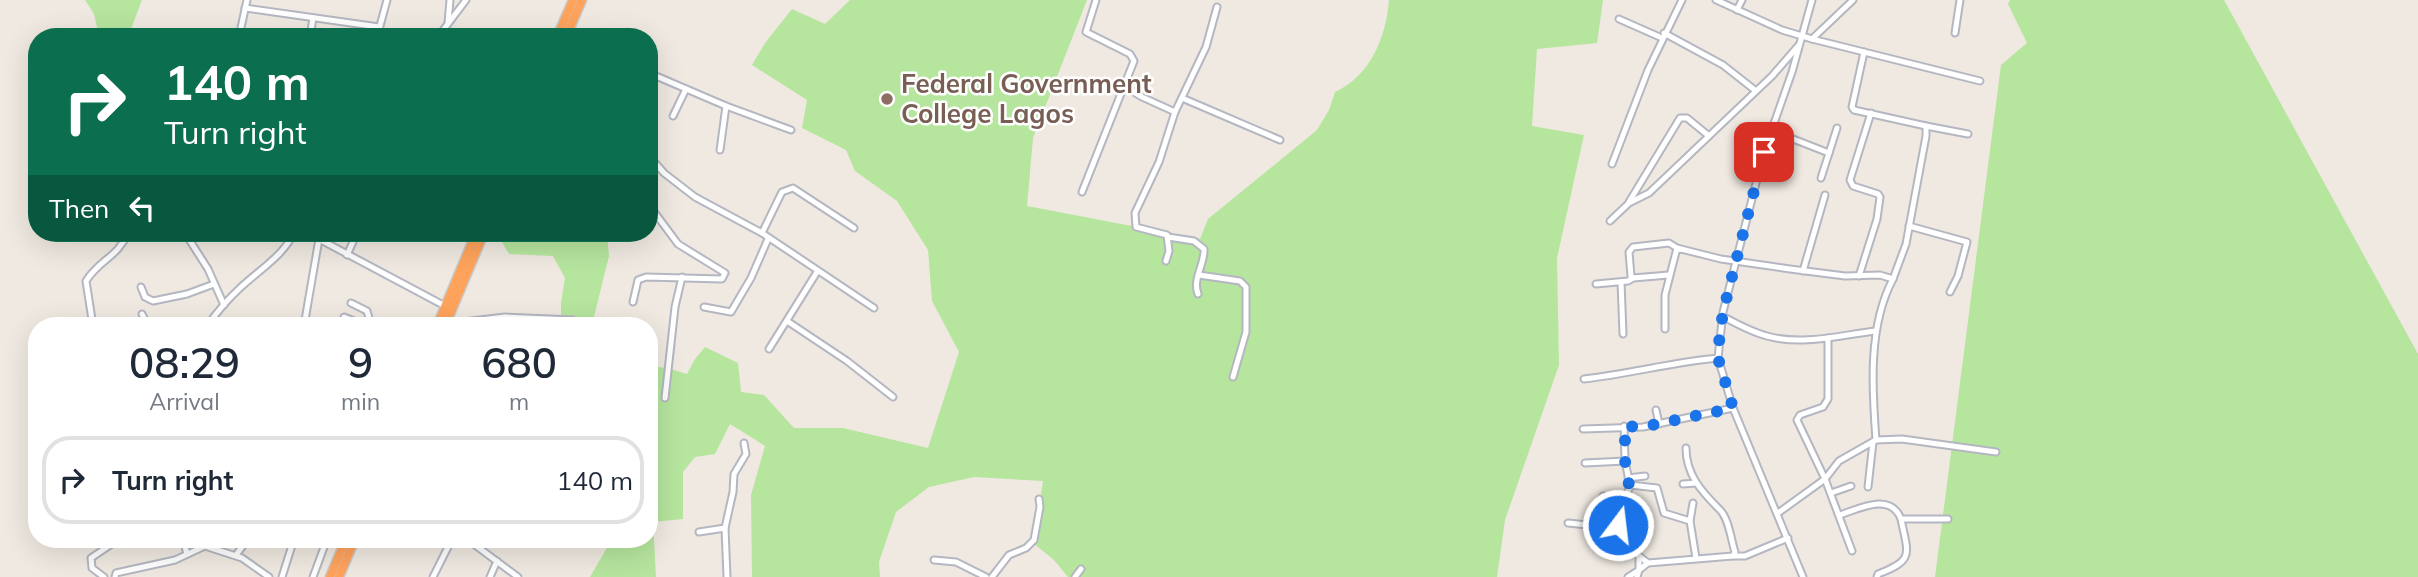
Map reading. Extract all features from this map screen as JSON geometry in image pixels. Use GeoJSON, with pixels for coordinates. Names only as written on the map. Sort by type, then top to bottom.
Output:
{"type":"FeatureCollection","features":[{"type":"Feature","properties":{"kind":"highway"},"geometry":{"type":"LineString","coordinates":[[562,28],[573,0]]}},
{"type":"Feature","properties":{"kind":"highway"},"geometry":{"type":"LineString","coordinates":[[570,28],[582,0]]}},
{"type":"Feature","properties":{"kind":"highway"},"geometry":{"type":"LineString","coordinates":[[444,317],[445,306],[472,242]]}},
{"type":"Feature","properties":{"kind":"highway"},"geometry":{"type":"LineString","coordinates":[[447,317],[480,242]]}},
{"type":"Feature","properties":{"kind":"highway"},"geometry":{"type":"LineString","coordinates":[[330,577],[342,548]]}},
{"type":"Feature","properties":{"kind":"highway"},"geometry":{"type":"LineString","coordinates":[[339,577],[351,548]]}},
{"type":"Feature","properties":{"kind":"street"},"geometry":{"type":"LineString","coordinates":[[241,28],[247,0]]}},
{"type":"Feature","properties":{"kind":"street"},"geometry":{"type":"LineString","coordinates":[[245,8],[379,27],[387,0]]}},
{"type":"Feature","properties":{"kind":"street"},"geometry":{"type":"LineString","coordinates":[[448,23],[450,0]]}},
{"type":"Feature","properties":{"kind":"street"},"geometry":{"type":"LineString","coordinates":[[444,28],[466,0]]}},
{"type":"Feature","properties":{"kind":"street"},"geometry":{"type":"LineString","coordinates":[[1082,192],[1134,61],[1130,54],[1086,32],[1096,0]]}},
{"type":"Feature","properties":{"kind":"street"},"geometry":{"type":"LineString","coordinates":[[1612,164],[1663,36],[1682,0]]}},
{"type":"Feature","properties":{"kind":"street"},"geometry":{"type":"LineString","coordinates":[[1716,0],[1782,30],[1980,81]]}},
{"type":"Feature","properties":{"kind":"street"},"geometry":{"type":"LineString","coordinates":[[1737,10],[1742,0]]}},
{"type":"Feature","properties":{"kind":"street"},"geometry":{"type":"LineString","coordinates":[[1804,577],[1733,408],[1718,358],[1722,316],[1770,131],[1793,72],[1812,0]]}},
{"type":"Feature","properties":{"kind":"street"},"geometry":{"type":"LineString","coordinates":[[1812,39],[1853,0]]}},
{"type":"Feature","properties":{"kind":"street"},"geometry":{"type":"LineString","coordinates":[[1955,33],[1960,0]]}},
{"type":"Feature","properties":{"kind":"street"},"geometry":{"type":"LineString","coordinates":[[1198,294],[1195,289],[1205,258],[1203,246],[1194,241],[1168,237],[1136,227],[1135,213],[1159,162],[1175,112],[1206,47],[1217,7]]}},
{"type":"Feature","properties":{"kind":"street"},"geometry":{"type":"LineString","coordinates":[[311,28],[313,18]]}},
{"type":"Feature","properties":{"kind":"street"},"geometry":{"type":"LineString","coordinates":[[1619,19],[1663,36],[1723,65],[1756,91]]}},
{"type":"Feature","properties":{"kind":"street"},"geometry":{"type":"LineString","coordinates":[[1629,203],[1649,193],[1775,74],[1800,45]]}},
{"type":"Feature","properties":{"kind":"street"},"geometry":{"type":"LineString","coordinates":[[1864,52],[1852,107],[1854,110],[1968,134]]}},
{"type":"Feature","properties":{"kind":"street"},"geometry":{"type":"LineString","coordinates":[[658,77],[791,130]]}},
{"type":"Feature","properties":{"kind":"street"},"geometry":{"type":"LineString","coordinates":[[1124,86],[1175,112]]}},
{"type":"Feature","properties":{"kind":"street"},"geometry":{"type":"LineString","coordinates":[[673,116],[686,89]]}},
{"type":"Feature","properties":{"kind":"street"},"geometry":{"type":"LineString","coordinates":[[1182,98],[1280,140]]}},
{"type":"Feature","properties":{"kind":"street"},"geometry":{"type":"LineString","coordinates":[[720,150],[726,106]]}},
{"type":"Feature","properties":{"kind":"street"},"geometry":{"type":"LineString","coordinates":[[1859,276],[1877,219],[1880,197],[1853,186],[1850,180],[1871,113]]}},
{"type":"Feature","properties":{"kind":"street"},"geometry":{"type":"LineString","coordinates":[[1610,221],[1629,203],[1680,118],[1687,118],[1709,136]]}},
{"type":"Feature","properties":{"kind":"street"},"geometry":{"type":"LineString","coordinates":[[1868,487],[1874,441],[1876,331],[1884,298],[1902,257],[1926,126]]}},
{"type":"Feature","properties":{"kind":"street"},"geometry":{"type":"LineString","coordinates":[[1821,178],[1837,128]]}},
{"type":"Feature","properties":{"kind":"street"},"geometry":{"type":"LineString","coordinates":[[1770,131],[1829,153]]}},
{"type":"Feature","properties":{"kind":"street"},"geometry":{"type":"LineString","coordinates":[[658,166],[695,197],[762,233],[874,308]]}},
{"type":"Feature","properties":{"kind":"street"},"geometry":{"type":"LineString","coordinates":[[762,233],[782,192],[793,188],[854,228]]}},
{"type":"Feature","properties":{"kind":"street"},"geometry":{"type":"LineString","coordinates":[[1803,271],[1825,195]]}},
{"type":"Feature","properties":{"kind":"street"},"geometry":{"type":"LineString","coordinates":[[633,302],[638,280],[646,277],[722,279],[725,273],[678,244],[658,217]]}},
{"type":"Feature","properties":{"kind":"street"},"geometry":{"type":"LineString","coordinates":[[1909,226],[1966,242],[1958,276],[1950,292]]}},
{"type":"Feature","properties":{"kind":"street"},"geometry":{"type":"LineString","coordinates":[[1166,261],[1169,251],[1168,237]]}},
{"type":"Feature","properties":{"kind":"street"},"geometry":{"type":"LineString","coordinates":[[704,307],[730,312],[751,278],[768,239]]}},
{"type":"Feature","properties":{"kind":"street"},"geometry":{"type":"LineString","coordinates":[[92,317],[86,281],[93,270],[122,248],[124,242]]}},
{"type":"Feature","properties":{"kind":"street"},"geometry":{"type":"LineString","coordinates":[[191,242],[208,269],[225,305]]}},
{"type":"Feature","properties":{"kind":"street"},"geometry":{"type":"LineString","coordinates":[[215,317],[290,242]]}},
{"type":"Feature","properties":{"kind":"street"},"geometry":{"type":"LineString","coordinates":[[306,317],[319,242]]}},
{"type":"Feature","properties":{"kind":"street"},"geometry":{"type":"LineString","coordinates":[[329,242],[347,255],[445,306]]}},
{"type":"Feature","properties":{"kind":"street"},"geometry":{"type":"LineString","coordinates":[[347,255],[353,242]]}},
{"type":"Feature","properties":{"kind":"street"},"geometry":{"type":"LineString","coordinates":[[1633,278],[1630,265],[1631,248],[1669,243],[1678,248],[1721,259],[1844,276],[1878,275],[1893,279]]}},
{"type":"Feature","properties":{"kind":"street"},"geometry":{"type":"LineString","coordinates":[[1665,329],[1665,295],[1678,248]]}},
{"type":"Feature","properties":{"kind":"street"},"geometry":{"type":"LineString","coordinates":[[769,349],[817,272]]}},
{"type":"Feature","properties":{"kind":"street"},"geometry":{"type":"LineString","coordinates":[[1199,275],[1240,281],[1246,287],[1246,332],[1233,377]]}},
{"type":"Feature","properties":{"kind":"street"},"geometry":{"type":"LineString","coordinates":[[1596,284],[1669,275]]}},
{"type":"Feature","properties":{"kind":"street"},"geometry":{"type":"LineString","coordinates":[[665,398],[675,307],[682,277]]}},
{"type":"Feature","properties":{"kind":"street"},"geometry":{"type":"LineString","coordinates":[[1621,282],[1623,334]]}},
{"type":"Feature","properties":{"kind":"street"},"geometry":{"type":"LineString","coordinates":[[141,287],[145,297],[153,301],[187,294],[214,284]]}},
{"type":"Feature","properties":{"kind":"street"},"geometry":{"type":"LineString","coordinates":[[351,303],[367,311],[369,317]]}},
{"type":"Feature","properties":{"kind":"street"},"geometry":{"type":"LineString","coordinates":[[1722,316],[1767,336],[1801,340],[1876,331]]}},
{"type":"Feature","properties":{"kind":"street"},"geometry":{"type":"LineString","coordinates":[[787,321],[847,361],[893,397]]}},
{"type":"Feature","properties":{"kind":"street"},"geometry":{"type":"LineString","coordinates":[[1828,338],[1828,399],[1823,407],[1800,415],[1797,420],[1840,514],[1852,551]]}},
{"type":"Feature","properties":{"kind":"street"},"geometry":{"type":"LineString","coordinates":[[1584,379],[1618,376],[1671,363],[1718,358]]}},
{"type":"Feature","properties":{"kind":"street"},"geometry":{"type":"LineString","coordinates":[[1583,429],[1643,427],[1733,408]]}},
{"type":"Feature","properties":{"kind":"street"},"geometry":{"type":"LineString","coordinates":[[1656,410],[1658,424]]}},
{"type":"Feature","properties":{"kind":"street"},"geometry":{"type":"LineString","coordinates":[[1617,528],[1629,482],[1625,461],[1625,426]]}},
{"type":"Feature","properties":{"kind":"street"},"geometry":{"type":"LineString","coordinates":[[1778,513],[1825,479],[1839,461],[1874,441],[1902,439],[1996,452]]}},
{"type":"Feature","properties":{"kind":"street"},"geometry":{"type":"LineString","coordinates":[[727,577],[724,528],[732,501],[734,474],[746,454],[744,443]]}},
{"type":"Feature","properties":{"kind":"street"},"geometry":{"type":"LineString","coordinates":[[1686,448],[1688,465],[1696,483],[1724,518],[1735,552],[1733,556]]}},
{"type":"Feature","properties":{"kind":"street"},"geometry":{"type":"LineString","coordinates":[[1585,463],[1625,461]]}},
{"type":"Feature","properties":{"kind":"street"},"geometry":{"type":"LineString","coordinates":[[1629,482],[1645,476]]}},
{"type":"Feature","properties":{"kind":"street"},"geometry":{"type":"LineString","coordinates":[[1629,482],[1657,488],[1664,513],[1690,522]]}},
{"type":"Feature","properties":{"kind":"street"},"geometry":{"type":"LineString","coordinates":[[1683,484],[1696,483]]}},
{"type":"Feature","properties":{"kind":"street"},"geometry":{"type":"LineString","coordinates":[[1831,493],[1851,486]]}},
{"type":"Feature","properties":{"kind":"street"},"geometry":{"type":"LineString","coordinates":[[1603,496],[1625,500]]}},
{"type":"Feature","properties":{"kind":"street"},"geometry":{"type":"LineString","coordinates":[[992,577],[1009,555],[1026,548],[1034,540],[1039,499]]}},
{"type":"Feature","properties":{"kind":"street"},"geometry":{"type":"LineString","coordinates":[[1693,503],[1690,522],[1696,558]]}},
{"type":"Feature","properties":{"kind":"street"},"geometry":{"type":"LineString","coordinates":[[1840,514],[1876,503],[1884,503],[1898,511],[1907,550],[1905,560],[1898,567],[1880,573],[1877,577]]}},
{"type":"Feature","properties":{"kind":"street"},"geometry":{"type":"LineString","coordinates":[[1901,519],[1948,519]]}},
{"type":"Feature","properties":{"kind":"street"},"geometry":{"type":"LineString","coordinates":[[1568,523],[1617,528],[1648,564]]}},
{"type":"Feature","properties":{"kind":"street"},"geometry":{"type":"LineString","coordinates":[[698,532],[724,528]]}},
{"type":"Feature","properties":{"kind":"street"},"geometry":{"type":"LineString","coordinates":[[1628,577],[1638,574],[1648,564],[1745,556],[1788,538]]}},
{"type":"Feature","properties":{"kind":"street"},"geometry":{"type":"LineString","coordinates":[[104,577],[92,568],[90,562],[94,555],[108,548]]}},
{"type":"Feature","properties":{"kind":"street"},"geometry":{"type":"LineString","coordinates":[[185,548],[187,554]]}},
{"type":"Feature","properties":{"kind":"street"},"geometry":{"type":"LineString","coordinates":[[115,577],[116,573],[166,562],[196,548]]}},
{"type":"Feature","properties":{"kind":"street"},"geometry":{"type":"LineString","coordinates":[[217,548],[236,555],[269,577]]}},
{"type":"Feature","properties":{"kind":"street"},"geometry":{"type":"LineString","coordinates":[[236,555],[241,548]]}},
{"type":"Feature","properties":{"kind":"street"},"geometry":{"type":"LineString","coordinates":[[282,577],[291,548]]}},
{"type":"Feature","properties":{"kind":"street"},"geometry":{"type":"LineString","coordinates":[[313,577],[324,548]]}},
{"type":"Feature","properties":{"kind":"street"},"geometry":{"type":"LineString","coordinates":[[433,577],[448,548]]}},
{"type":"Feature","properties":{"kind":"street"},"geometry":{"type":"LineString","coordinates":[[481,548],[518,577]]}},
{"type":"Feature","properties":{"kind":"street"},"geometry":{"type":"LineString","coordinates":[[1638,574],[1639,556]]}},
{"type":"Feature","properties":{"kind":"street"},"geometry":{"type":"LineString","coordinates":[[934,560],[956,562],[986,577]]}},
{"type":"Feature","properties":{"kind":"street"},"geometry":{"type":"LineString","coordinates":[[490,577],[497,561]]}},
{"type":"Feature","properties":{"kind":"street"},"geometry":{"type":"LineString","coordinates":[[136,568],[137,577]]}},
{"type":"Feature","properties":{"kind":"street"},"geometry":{"type":"LineString","coordinates":[[1075,577],[1080,569]]}},
{"type":"Feature","properties":{"kind":"green space"},"geometry":{"type":"Polygon","coordinates":[[[85,0],[142,0],[131,28],[97,28],[94,14],[85,0]]]}},
{"type":"Feature","properties":{"kind":"green space"},"geometry":{"type":"Polygon","coordinates":[[[850,0],[1087,0],[1033,138],[1027,206],[1200,239],[1208,219],[1317,130],[1329,110],[1335,92],[1358,76],[1374,54],[1384,28],[1389,0],[1603,0],[1597,43],[1537,49],[1532,126],[1584,135],[1557,258],[1559,365],[1505,520],[1497,577],[1068,577],[1054,560],[1033,543],[1043,481],[974,477],[929,487],[896,512],[879,562],[880,577],[752,577],[751,495],[765,446],[730,424],[715,454],[695,457],[683,472],[683,519],[658,522],[658,367],[687,374],[705,347],[738,363],[741,392],[764,395],[794,428],[843,428],[928,448],[959,352],[932,301],[928,250],[897,201],[855,171],[846,150],[802,128],[807,100],[752,65],[765,43],[792,9],[825,24],[850,0]]]}},
{"type":"Feature","properties":{"kind":"green space"},"geometry":{"type":"Polygon","coordinates":[[[2010,0],[2224,0],[2418,354],[2418,577],[1935,577],[2001,65],[2027,43],[2008,4],[2010,0]]]}},
{"type":"Feature","properties":{"kind":"green space"},"geometry":{"type":"Polygon","coordinates":[[[502,242],[608,242],[609,256],[594,317],[561,317],[565,278],[553,256],[509,254],[502,242]]]}},
{"type":"Feature","properties":{"kind":"green space"},"geometry":{"type":"Polygon","coordinates":[[[607,548],[654,548],[656,577],[590,577],[607,548]]]}},
{"type":"Feature","properties":{"kind":"place","name":"Federal Government College Lagos"},"geometry":{"type":"Point","coordinates":[887,99]}},
{"type":"Feature","properties":{"kind":"route"},"geometry":{"type":"LineString","coordinates":[[1618,525],[1629,485],[1625,461],[1625,426],[1643,427],[1733,408],[1718,358],[1719,342],[1723,312],[1764,152]]}}]}
